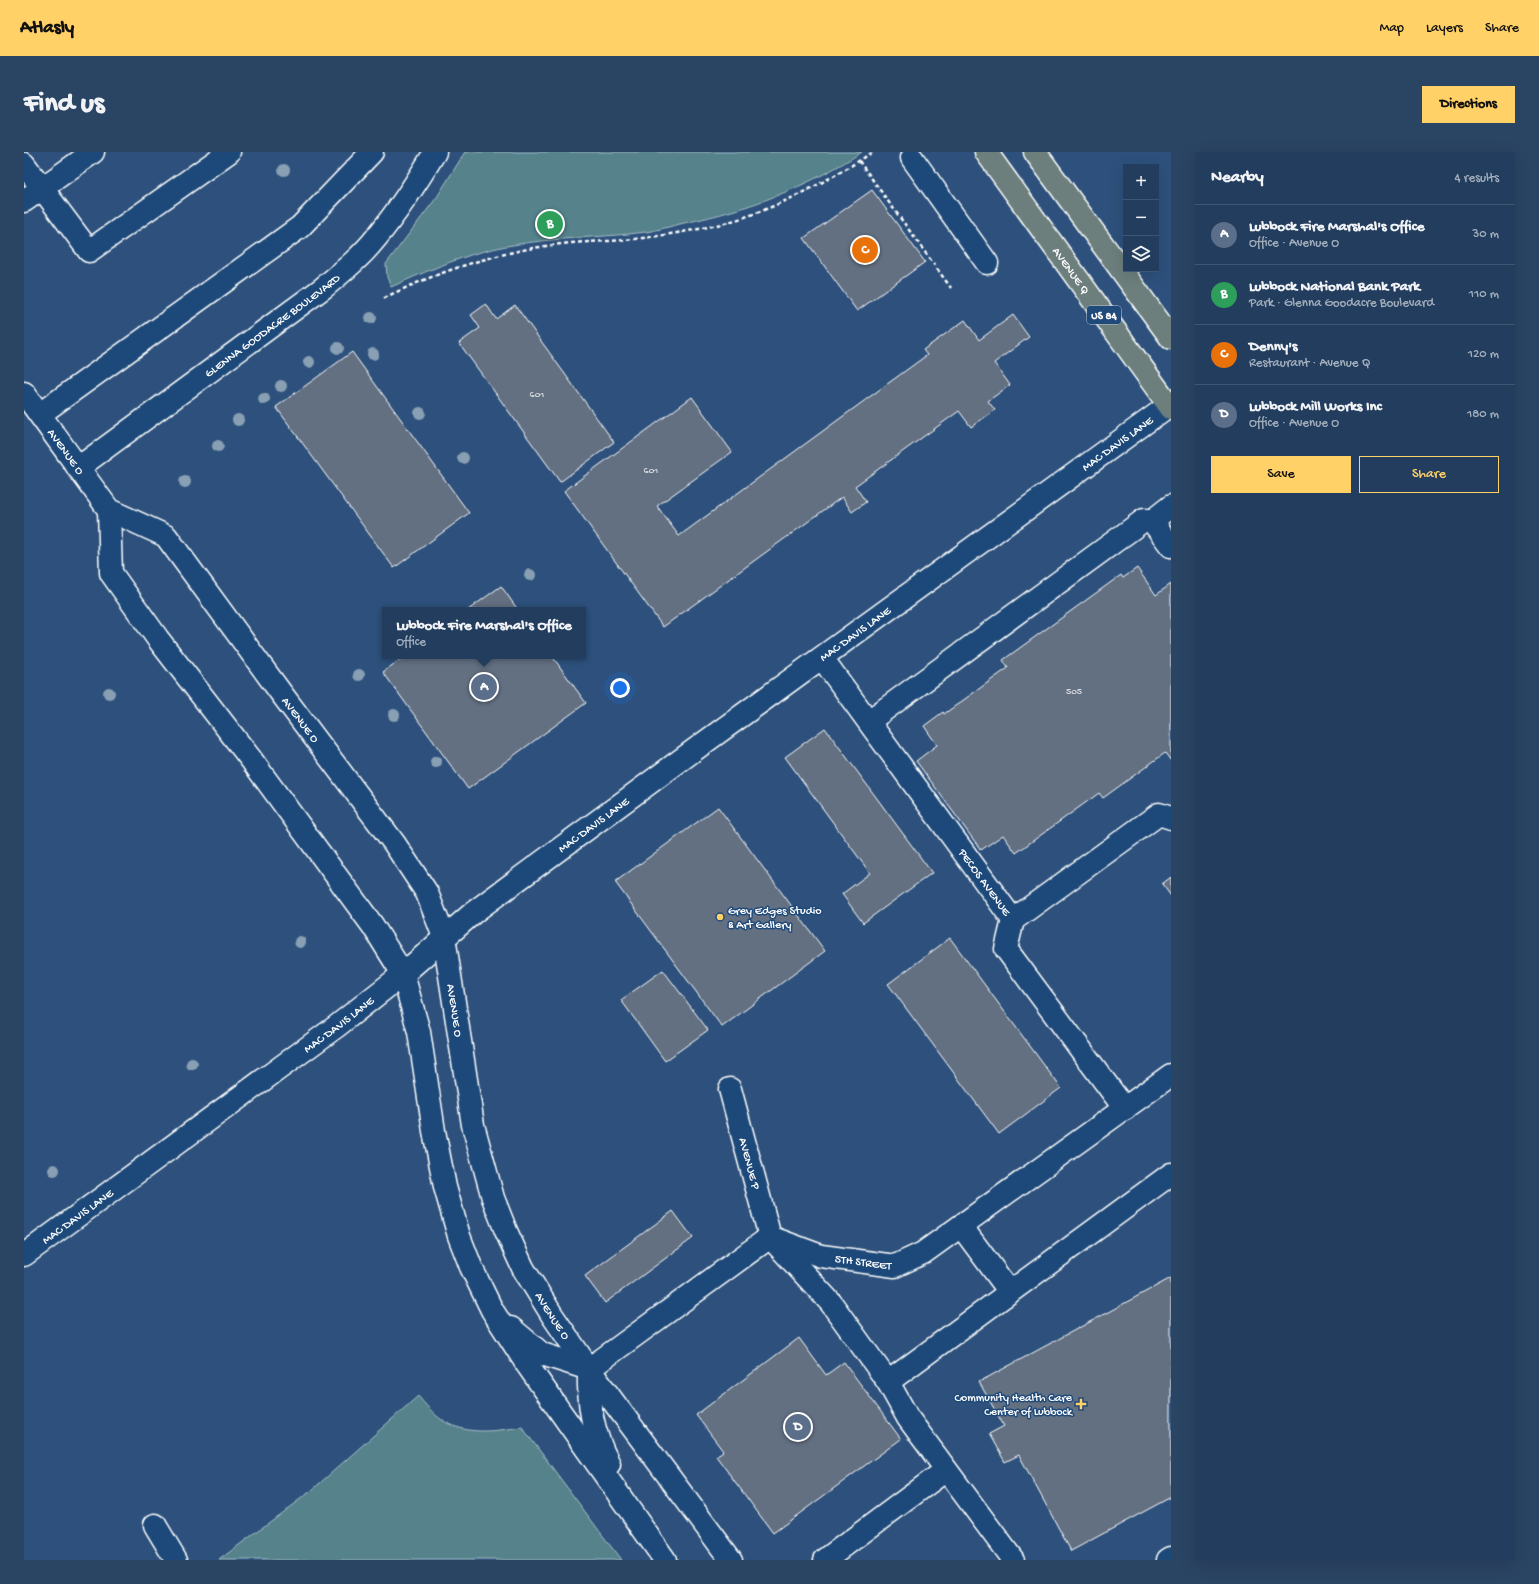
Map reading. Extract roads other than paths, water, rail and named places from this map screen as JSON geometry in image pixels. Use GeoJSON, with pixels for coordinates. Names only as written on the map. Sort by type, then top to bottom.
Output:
{"type":"FeatureCollection","features":[{"type":"Feature","properties":{"kind":"highway","name":"AVENUE Q"},"geometry":{"type":"LineString","coordinates":[[986,152],[1170,406]]}},
{"type":"Feature","properties":{"kind":"highway"},"geometry":{"type":"LineString","coordinates":[[1035,152],[1171,338]]}},
{"type":"Feature","properties":{"kind":"street"},"geometry":{"type":"LineString","coordinates":[[24,201],[93,152]]}},
{"type":"Feature","properties":{"kind":"street"},"geometry":{"type":"LineString","coordinates":[[24,164],[89,251],[229,152]]}},
{"type":"Feature","properties":{"kind":"street"},"geometry":{"type":"LineString","coordinates":[[40,414],[300,227],[372,152]]}},
{"type":"Feature","properties":{"kind":"street","name":"GLENNA GOODACRE BOULEVARD"},"geometry":{"type":"LineString","coordinates":[[78,468],[323,288],[342,272],[376,239],[415,186],[435,152]]}},
{"type":"Feature","properties":{"kind":"street"},"geometry":{"type":"LineString","coordinates":[[912,158],[987,263]]}},
{"type":"Feature","properties":{"kind":"street","name":"AVENUE O"},"geometry":{"type":"LineString","coordinates":[[24,393],[108,510],[166,536],[281,693],[394,843],[427,893],[444,937],[473,1124],[493,1198],[506,1231],[523,1268],[552,1315],[589,1368],[731,1560]]}},
{"type":"Feature","properties":{"kind":"street","name":"MAC DAVIS LANE"},"geometry":{"type":"LineString","coordinates":[[24,1255],[337,1026],[403,974],[474,912],[697,748],[1170,406]]}},
{"type":"Feature","properties":{"kind":"street"},"geometry":{"type":"LineString","coordinates":[[868,721],[1144,520],[1152,521],[1171,506]]}},
{"type":"Feature","properties":{"kind":"street"},"geometry":{"type":"LineString","coordinates":[[108,510],[111,573],[158,639],[250,758],[364,914],[391,953],[403,974],[418,1032],[445,1188],[471,1267],[495,1315],[538,1380],[666,1560]]}},
{"type":"Feature","properties":{"kind":"street"},"geometry":{"type":"LineString","coordinates":[[1152,521],[1171,546]]}},
{"type":"Feature","properties":{"kind":"street","name":"PECOS AVENUE"},"geometry":{"type":"LineString","coordinates":[[822,658],[1013,920],[1006,949],[1125,1108]]}},
{"type":"Feature","properties":{"kind":"street"},"geometry":{"type":"LineString","coordinates":[[1013,920],[1158,814],[1171,818]]}},
{"type":"Feature","properties":{"kind":"street","name":"5TH STREET"},"geometry":{"type":"LineString","coordinates":[[770,1237],[821,1256],[895,1266],[924,1253],[1171,1075]]}},
{"type":"Feature","properties":{"kind":"street","name":"AVENUE P"},"geometry":{"type":"LineString","coordinates":[[730,1089],[770,1237]]}},
{"type":"Feature","properties":{"kind":"street"},"geometry":{"type":"LineString","coordinates":[[888,1382],[1171,1174]]}},
{"type":"Feature","properties":{"kind":"street"},"geometry":{"type":"LineString","coordinates":[[961,1226],[1010,1292]]}},
{"type":"Feature","properties":{"kind":"street"},"geometry":{"type":"LineString","coordinates":[[589,1368],[770,1237],[831,1303],[888,1382],[908,1418],[1007,1558]]}},
{"type":"Feature","properties":{"kind":"street"},"geometry":{"type":"LineString","coordinates":[[495,1315],[542,1354],[589,1368]]}},
{"type":"Feature","properties":{"kind":"street"},"geometry":{"type":"LineString","coordinates":[[589,1368],[589,1394],[594,1427],[605,1456],[636,1516]]}},
{"type":"Feature","properties":{"kind":"street"},"geometry":{"type":"LineString","coordinates":[[825,1560],[946,1470]]}},
{"type":"Feature","properties":{"kind":"street"},"geometry":{"type":"LineString","coordinates":[[155,1525],[176,1560]]}},
{"type":"Feature","properties":{"kind":"place","name":"Lubbock National Bank Park"},"geometry":{"type":"Point","coordinates":[550,224]}},
{"type":"Feature","properties":{"kind":"place","name":"Denny's"},"geometry":{"type":"Point","coordinates":[865,250]}},
{"type":"Feature","properties":{"kind":"place","name":"Lubbock Fire Marshal's Office"},"geometry":{"type":"Point","coordinates":[484,687]}},
{"type":"Feature","properties":{"kind":"place","name":"Grey Edges Studio & Art Gallery"},"geometry":{"type":"Point","coordinates":[720,917]}},
{"type":"Feature","properties":{"kind":"place","name":"Community Health Care Center of Lubbock"},"geometry":{"type":"Point","coordinates":[1081,1404]}},
{"type":"Feature","properties":{"kind":"place","name":"Lubbock Mill Works Inc"},"geometry":{"type":"Point","coordinates":[798,1427]}}]}
